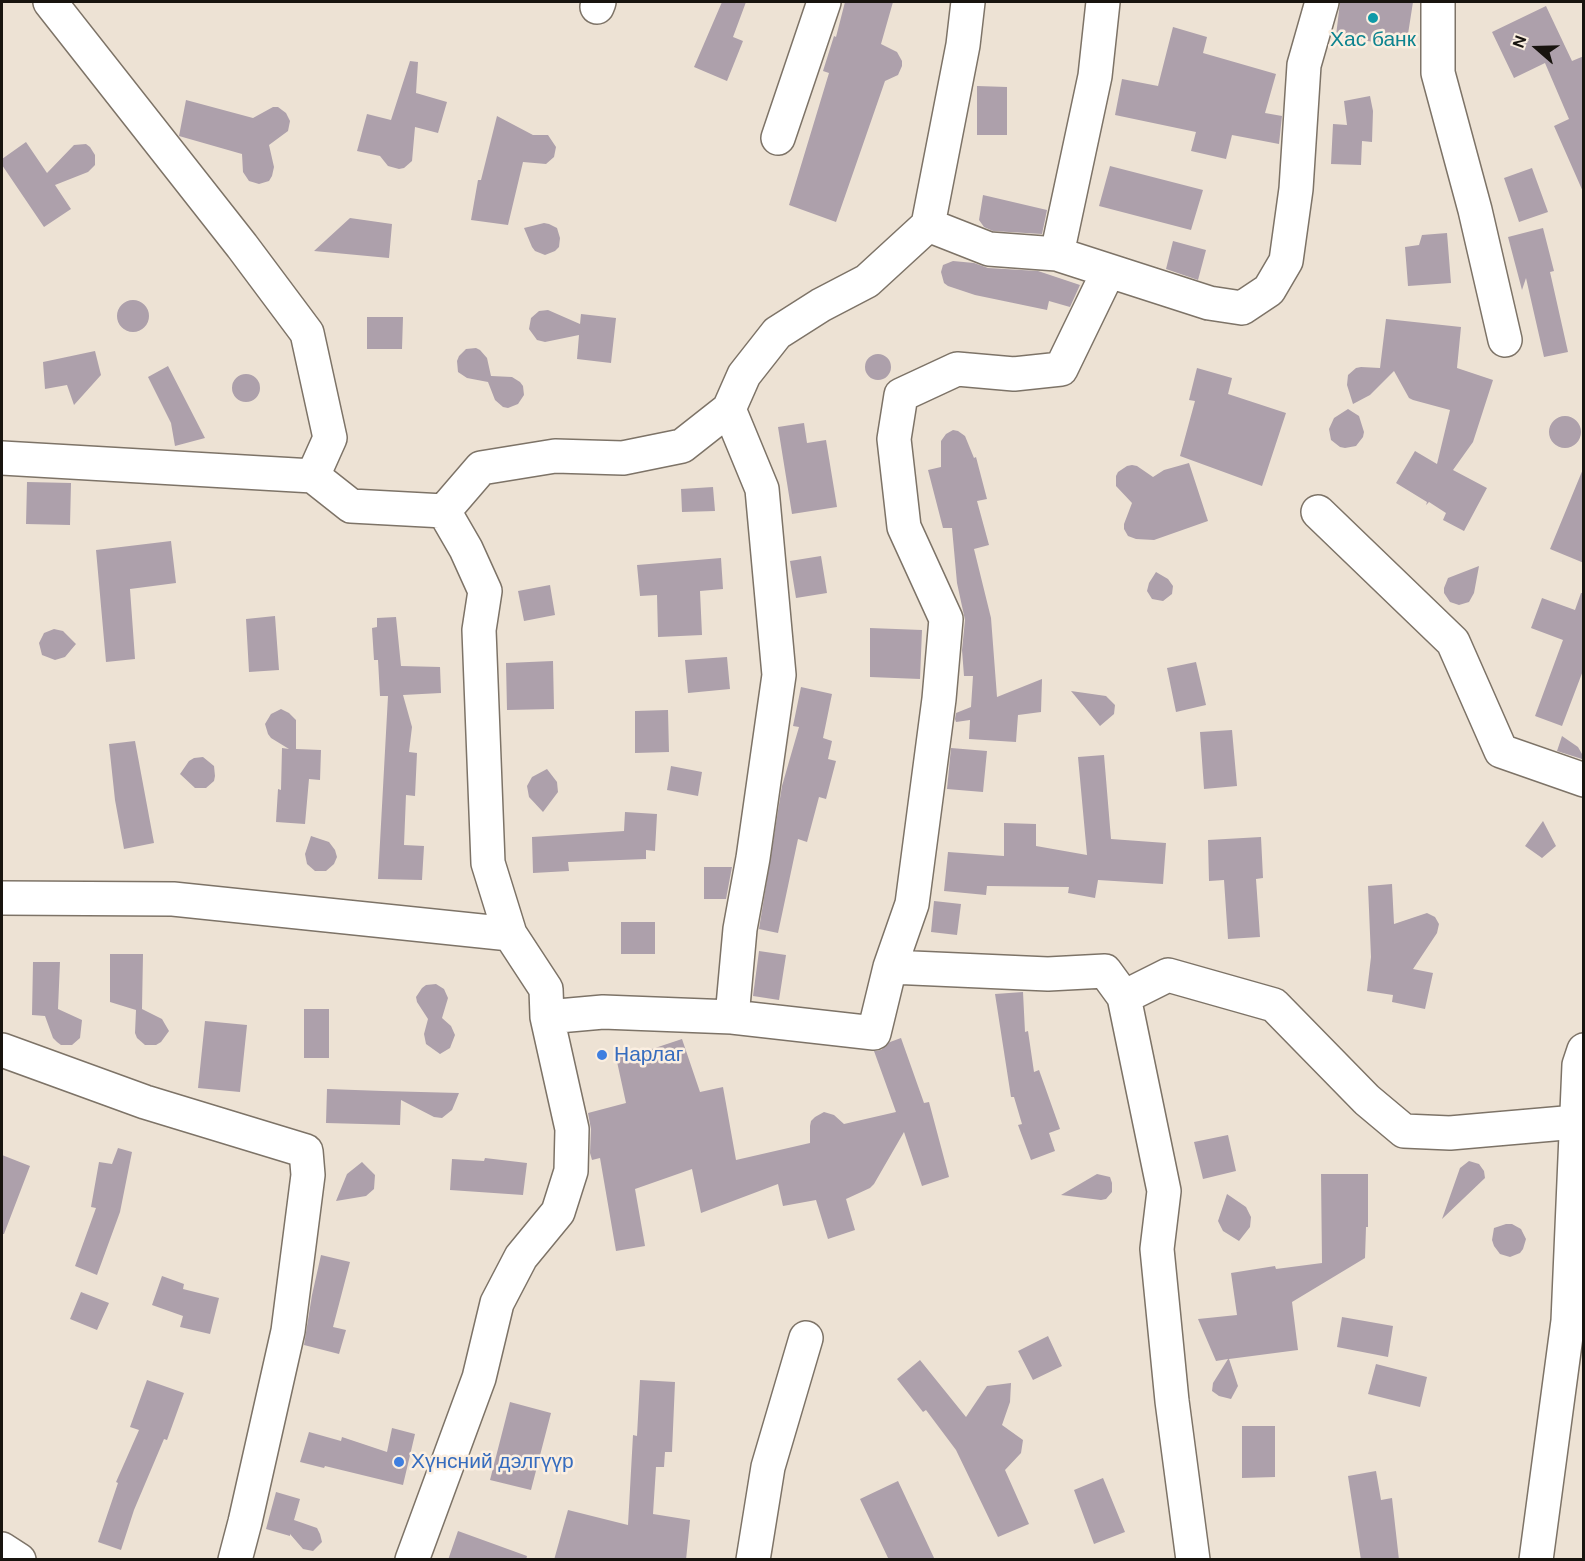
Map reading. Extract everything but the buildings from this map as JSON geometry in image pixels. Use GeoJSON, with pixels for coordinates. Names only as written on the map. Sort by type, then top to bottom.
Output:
{"type":"FeatureCollection","features":[{"type":"Feature","properties":{"kind":"street"},"geometry":{"type":"LineString","coordinates":[[50,2],[242,246],[307,333],[330,438],[313,476]]}},
{"type":"Feature","properties":{"kind":"street"},"geometry":{"type":"LineString","coordinates":[[778,138],[824,2]]}},
{"type":"Feature","properties":{"kind":"street"},"geometry":{"type":"LineString","coordinates":[[444,511],[481,468],[555,456],[623,458],[682,446],[729,409],[744,375],[777,333],[821,305],[867,281],[928,225],[963,45],[968,2]]}},
{"type":"Feature","properties":{"kind":"street"},"geometry":{"type":"LineString","coordinates":[[1057,254],[1095,76],[1103,2]]}},
{"type":"Feature","properties":{"kind":"street"},"geometry":{"type":"LineString","coordinates":[[928,225],[989,249],[1057,254],[1209,303],[1242,308],[1269,290],[1286,261],[1296,189],[1304,65],[1322,2]]}},
{"type":"Feature","properties":{"kind":"street"},"geometry":{"type":"LineString","coordinates":[[1438,2],[1437,73],[1475,210],[1505,340]]}},
{"type":"Feature","properties":{"kind":"street"},"geometry":{"type":"LineString","coordinates":[[547,1017],[603,1012],[732,1017],[874,1034],[890,967],[912,904],[939,699],[946,619],[904,527],[894,439],[901,395],[957,369],[1014,374],[1061,369],[1108,272]]}},
{"type":"Feature","properties":{"kind":"street"},"geometry":{"type":"LineString","coordinates":[[729,409],[762,489],[779,675],[753,858],[740,929],[732,1017]]}},
{"type":"Feature","properties":{"kind":"street"},"geometry":{"type":"LineString","coordinates":[[2,458],[313,476],[351,506],[444,511]]}},
{"type":"Feature","properties":{"kind":"street"},"geometry":{"type":"LineString","coordinates":[[412,1560],[479,1378],[497,1303],[521,1257],[558,1212],[571,1171],[573,1129],[547,1017],[546,989],[510,934],[488,863],[479,630],[485,591],[466,549],[444,511]]}},
{"type":"Feature","properties":{"kind":"street"},"geometry":{"type":"LineString","coordinates":[[1318,512],[1454,642],[1501,751],[1584,780]]}},
{"type":"Feature","properties":{"kind":"street"},"geometry":{"type":"LineString","coordinates":[[2,898],[172,899],[510,934]]}},
{"type":"Feature","properties":{"kind":"street"},"geometry":{"type":"LineString","coordinates":[[890,967],[1048,974],[1105,971],[1124,997],[1164,1191],[1157,1249],[1172,1401],[1193,1560]]}},
{"type":"Feature","properties":{"kind":"street"},"geometry":{"type":"LineString","coordinates":[[1124,997],[1168,975],[1274,1005],[1367,1100],[1404,1131],[1450,1133],[1576,1122]]}},
{"type":"Feature","properties":{"kind":"street"},"geometry":{"type":"LineString","coordinates":[[2,1050],[145,1102],[306,1151],[308,1175],[288,1331],[235,1560]]}},
{"type":"Feature","properties":{"kind":"street"},"geometry":{"type":"LineString","coordinates":[[1536,1560],[1568,1321],[1579,1065],[1584,1050]]}},
{"type":"Feature","properties":{"kind":"street"},"geometry":{"type":"LineString","coordinates":[[753,1560],[768,1467],[806,1338]]}},
{"type":"Feature","properties":{"kind":"street"},"geometry":{"type":"LineString","coordinates":[[2,1549],[19,1560]]}},
{"type":"Feature","properties":{"kind":"place","name":"Хас банк"},"geometry":{"type":"Point","coordinates":[1373,18]}},
{"type":"Feature","properties":{"kind":"place","name":"Нарлаг"},"geometry":{"type":"Point","coordinates":[602,1055]}},
{"type":"Feature","properties":{"kind":"place","name":"Хүнсний дэлгүүр"},"geometry":{"type":"Point","coordinates":[399,1462]}}]}
